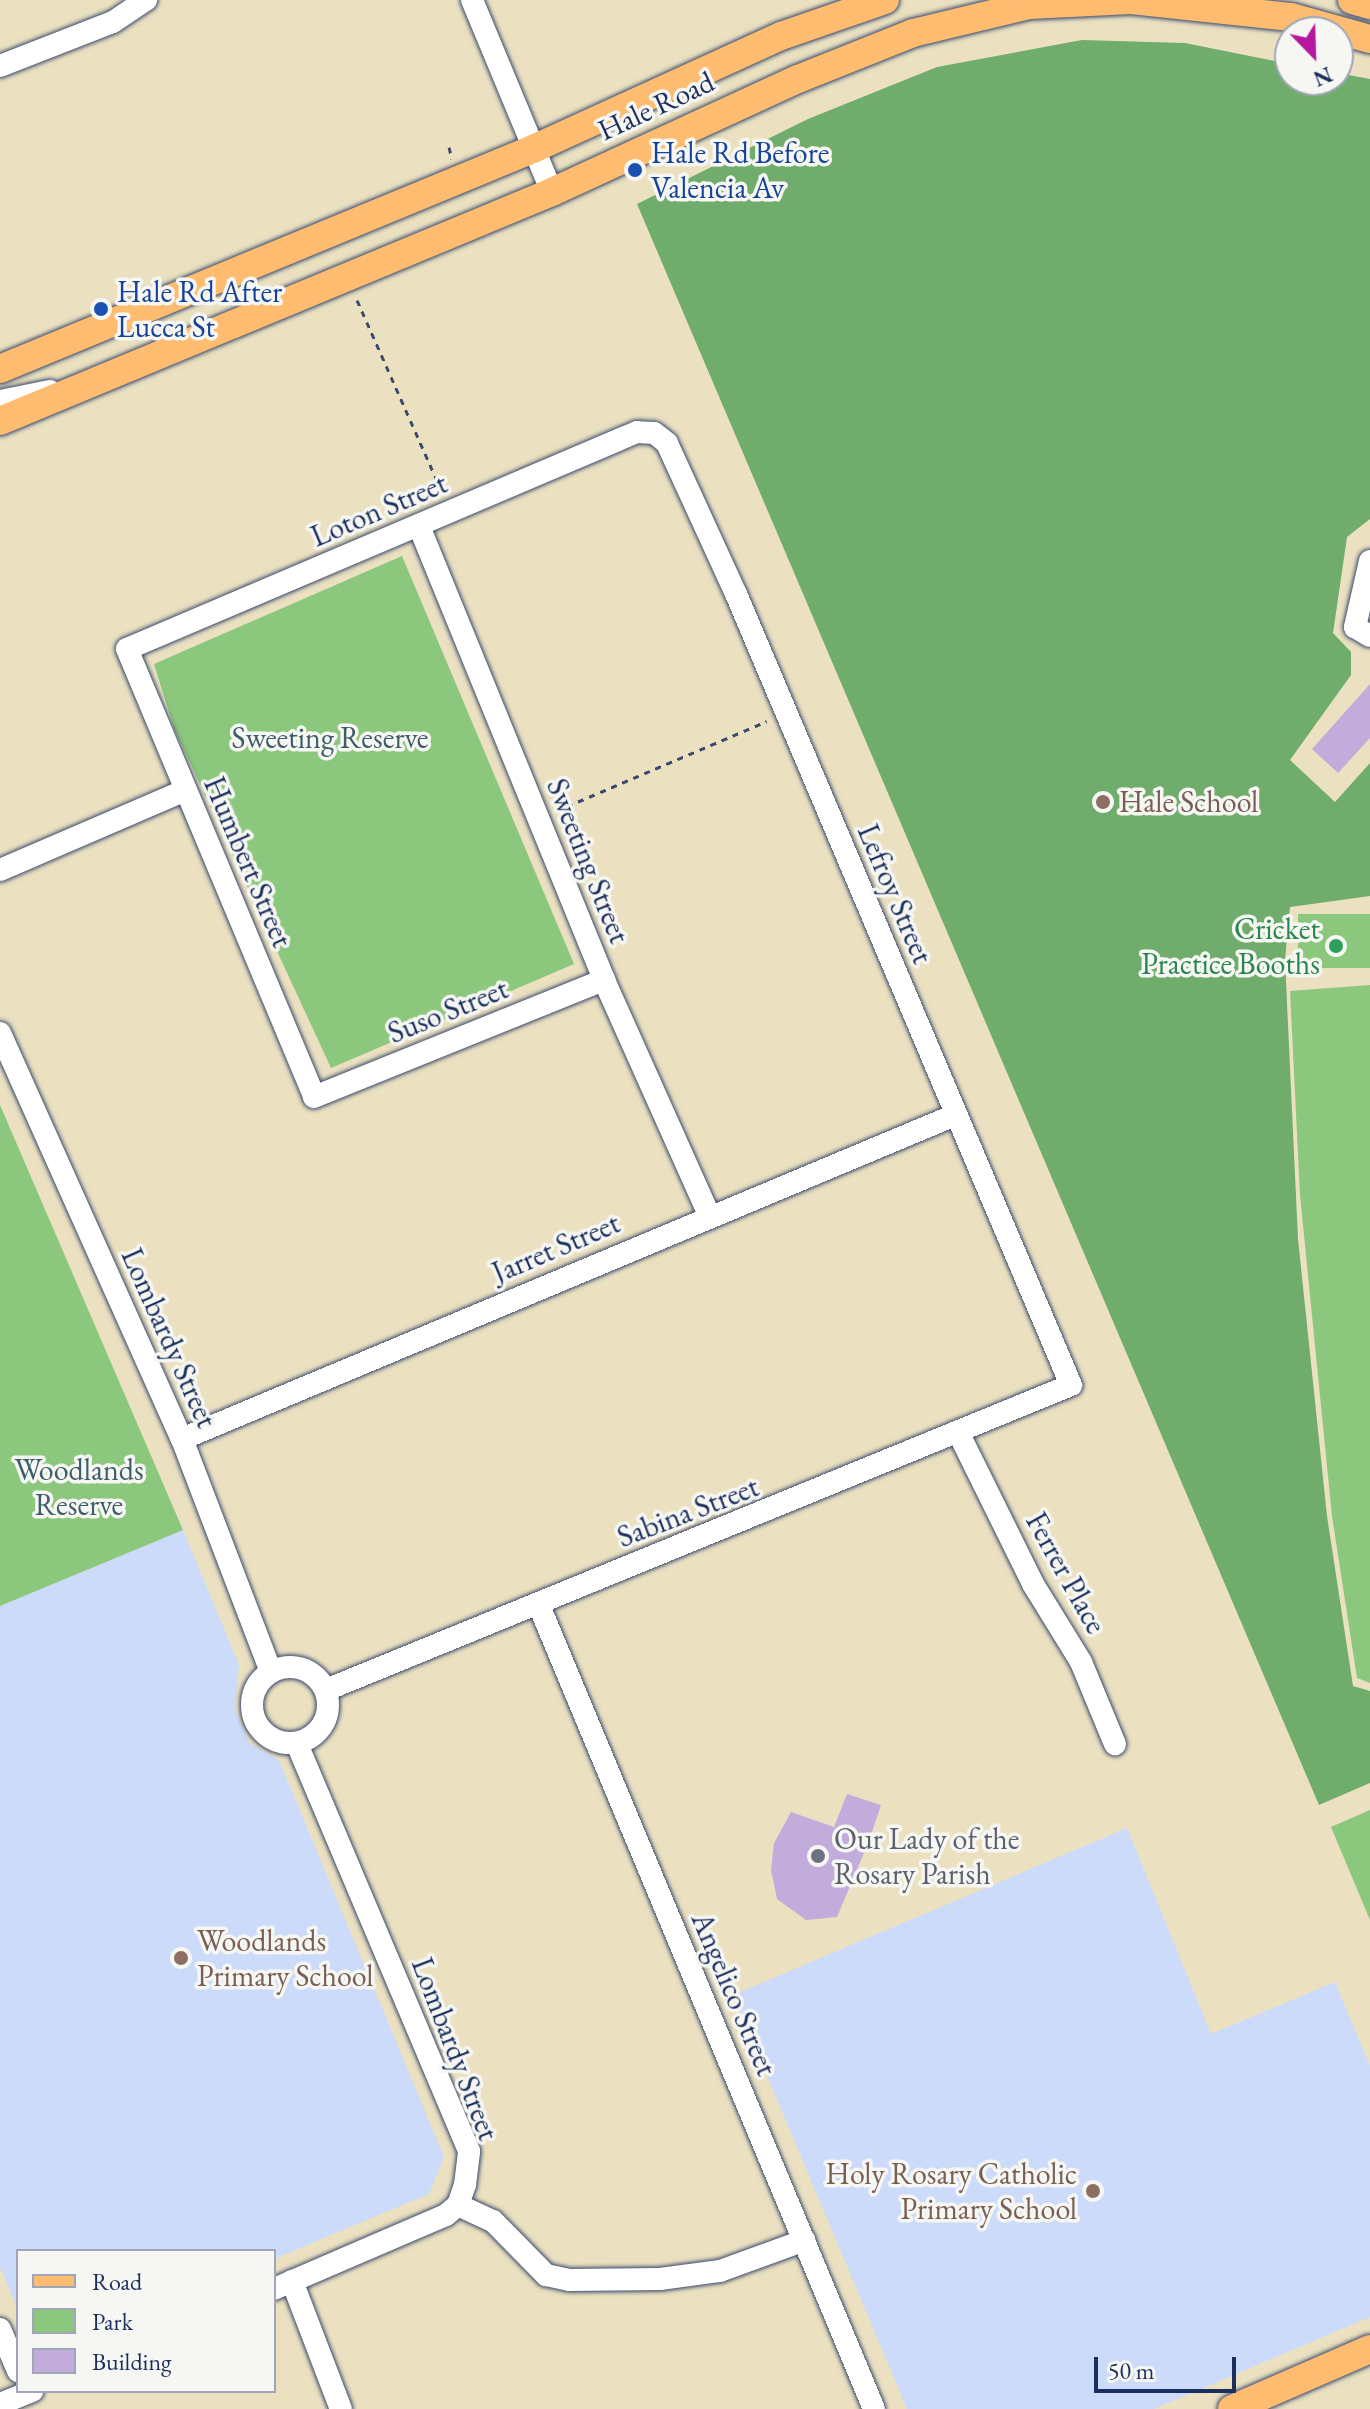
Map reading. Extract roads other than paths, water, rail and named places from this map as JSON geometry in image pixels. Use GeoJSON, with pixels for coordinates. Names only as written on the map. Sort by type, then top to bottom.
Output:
{"type":"FeatureCollection","features":[{"type":"Feature","properties":{"kind":"main road","name":"Hale Road"},"geometry":{"type":"LineString","coordinates":[[0,369],[533,149],[781,36],[885,0]]}},
{"type":"Feature","properties":{"kind":"main road","name":"Hale Road"},"geometry":{"type":"LineString","coordinates":[[0,421],[552,192],[798,79],[913,33],[1016,8],[1131,0],[1293,8],[1370,39]]}},
{"type":"Feature","properties":{"kind":"main road"},"geometry":{"type":"LineString","coordinates":[[1352,0],[1370,5]]}},
{"type":"Feature","properties":{"kind":"main road"},"geometry":{"type":"LineString","coordinates":[[1232,2409],[1368,2362]]}},
{"type":"Feature","properties":{"kind":"main road"},"geometry":{"type":"LineString","coordinates":[[1278,2409],[1368,2362]]}},
{"type":"Feature","properties":{"kind":"street"},"geometry":{"type":"LineString","coordinates":[[0,66],[113,22],[146,0]]}},
{"type":"Feature","properties":{"kind":"street"},"geometry":{"type":"LineString","coordinates":[[472,0],[552,192]]}},
{"type":"Feature","properties":{"kind":"street"},"geometry":{"type":"LineString","coordinates":[[0,401],[90,382]]}},
{"type":"Feature","properties":{"kind":"street","name":"Loton Street"},"geometry":{"type":"LineString","coordinates":[[127,649],[637,432],[654,433]]}},
{"type":"Feature","properties":{"kind":"street","name":"Lefroy Street"},"geometry":{"type":"LineString","coordinates":[[654,433],[667,443],[786,712],[1071,1385]]}},
{"type":"Feature","properties":{"kind":"street","name":"Sweeting Street"},"geometry":{"type":"LineString","coordinates":[[419,526],[604,980],[709,1215]]}},
{"type":"Feature","properties":{"kind":"street"},"geometry":{"type":"LineString","coordinates":[[1370,561],[1355,627],[1370,636]]}},
{"type":"Feature","properties":{"kind":"street","name":"Humbert Street"},"geometry":{"type":"LineString","coordinates":[[127,649],[314,1097]]}},
{"type":"Feature","properties":{"kind":"street"},"geometry":{"type":"LineString","coordinates":[[0,870],[186,790]]}},
{"type":"Feature","properties":{"kind":"street","name":"Suso Street"},"geometry":{"type":"LineString","coordinates":[[314,1097],[604,980]]}},
{"type":"Feature","properties":{"kind":"street","name":"Lombardy Street"},"geometry":{"type":"LineString","coordinates":[[0,1033],[182,1439],[271,1672]]}},
{"type":"Feature","properties":{"kind":"street","name":"Jarret Street"},"geometry":{"type":"LineString","coordinates":[[182,1439],[709,1215],[955,1115]]}},
{"type":"Feature","properties":{"kind":"street","name":"Sabina Street"},"geometry":{"type":"LineString","coordinates":[[326,1690],[959,1434],[1071,1385]]}},
{"type":"Feature","properties":{"kind":"street","name":"Ferrer Place"},"geometry":{"type":"LineString","coordinates":[[959,1434],[1033,1584],[1081,1662],[1115,1744]]}},
{"type":"Feature","properties":{"kind":"street","name":"Angelico Street"},"geometry":{"type":"LineString","coordinates":[[538,1603],[874,2409]]}},
{"type":"Feature","properties":{"kind":"street"},"geometry":{"type":"LineString","coordinates":[[300,1668],[326,1690],[323,1725],[297,1743],[272,1739],[254,1720],[253,1696],[271,1672],[300,1668]]}},
{"type":"Feature","properties":{"kind":"street","name":"Lombardy Street"},"geometry":{"type":"LineString","coordinates":[[297,1743],[469,2151],[458,2205]]}},
{"type":"Feature","properties":{"kind":"street"},"geometry":{"type":"LineString","coordinates":[[341,2409],[283,2285],[446,2215],[458,2205],[493,2221],[546,2275],[569,2280],[660,2279],[720,2271],[805,2240]]}},
{"type":"Feature","properties":{"kind":"street"},"geometry":{"type":"LineString","coordinates":[[0,2329],[16,2366]]}},
{"type":"Feature","properties":{"kind":"street"},"geometry":{"type":"LineString","coordinates":[[0,2404],[27,2393]]}},
{"type":"Feature","properties":{"kind":"place","name":"Hale Rd Before Valencia Av"},"geometry":{"type":"Point","coordinates":[635,170]}},
{"type":"Feature","properties":{"kind":"place","name":"Hale Rd After Lucca St"},"geometry":{"type":"Point","coordinates":[101,309]}},
{"type":"Feature","properties":{"kind":"place","name":"Hale School"},"geometry":{"type":"Point","coordinates":[1103,802]}},
{"type":"Feature","properties":{"kind":"place","name":"Cricket Practice Booths"},"geometry":{"type":"Point","coordinates":[1336,946]}},
{"type":"Feature","properties":{"kind":"place","name":"Our Lady of the Rosary Parish"},"geometry":{"type":"Point","coordinates":[818,1856]}},
{"type":"Feature","properties":{"kind":"place","name":"Woodlands Primary School"},"geometry":{"type":"Point","coordinates":[181,1958]}},
{"type":"Feature","properties":{"kind":"place","name":"Holy Rosary Catholic Primary School"},"geometry":{"type":"Point","coordinates":[1093,2191]}},
{"type":"Feature","properties":{"kind":"park label","name":"Sweeting Reserve"},"geometry":{"type":"Point","coordinates":[330,738]}},
{"type":"Feature","properties":{"kind":"park label","name":"Woodlands Reserve"},"geometry":{"type":"Point","coordinates":[79,1487]}}]}
